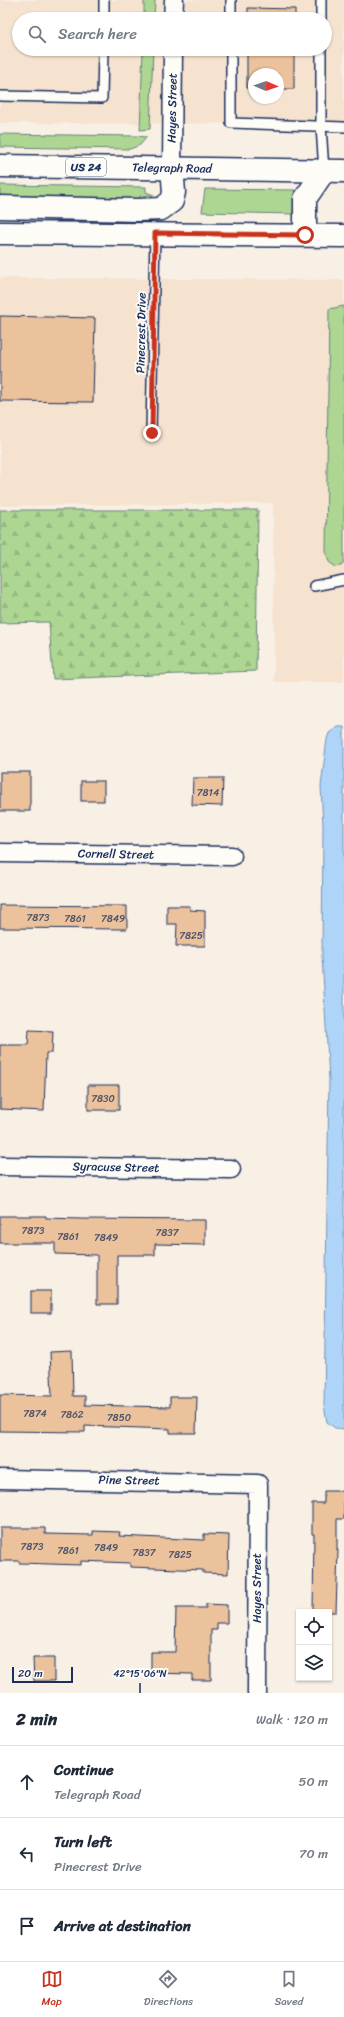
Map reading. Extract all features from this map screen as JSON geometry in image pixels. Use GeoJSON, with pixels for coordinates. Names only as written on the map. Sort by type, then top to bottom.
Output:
{"type":"FeatureCollection","features":[{"type":"Feature","properties":{"kind":"main road","name":"Telegraph Road"},"geometry":{"type":"LineString","coordinates":[[0,166],[172,167],[334,171]]}},
{"type":"Feature","properties":{"kind":"main road"},"geometry":{"type":"LineString","coordinates":[[0,206],[138,210],[161,209],[172,201],[174,192],[172,167]]}},
{"type":"Feature","properties":{"kind":"main road"},"geometry":{"type":"LineString","coordinates":[[305,235],[305,199],[334,171]]}},
{"type":"Feature","properties":{"kind":"main road"},"geometry":{"type":"LineString","coordinates":[[0,233],[155,233],[344,236]]}},
{"type":"Feature","properties":{"kind":"street"},"geometry":{"type":"LineString","coordinates":[[173,12],[174,0]]}},
{"type":"Feature","properties":{"kind":"street","name":"Hayes Street"},"geometry":{"type":"LineString","coordinates":[[172,167],[173,56]]}},
{"type":"Feature","properties":{"kind":"street","name":"Cornell Street"},"geometry":{"type":"LineString","coordinates":[[0,853],[232,856]]}},
{"type":"Feature","properties":{"kind":"street","name":"Syracuse Street"},"geometry":{"type":"LineString","coordinates":[[0,1166],[231,1169]]}},
{"type":"Feature","properties":{"kind":"street","name":"Pine Street"},"geometry":{"type":"LineString","coordinates":[[0,1479],[258,1484]]}},
{"type":"Feature","properties":{"kind":"street","name":"Hayes Street"},"geometry":{"type":"LineString","coordinates":[[257,1693],[258,1484]]}},
{"type":"Feature","properties":{"kind":"lane"},"geometry":{"type":"LineString","coordinates":[[104,0],[104,12]]}},
{"type":"Feature","properties":{"kind":"lane"},"geometry":{"type":"LineString","coordinates":[[231,0],[231,12]]}},
{"type":"Feature","properties":{"kind":"lane"},"geometry":{"type":"LineString","coordinates":[[321,0],[321,12]]}},
{"type":"Feature","properties":{"kind":"lane"},"geometry":{"type":"LineString","coordinates":[[0,96],[102,98],[103,56]]}},
{"type":"Feature","properties":{"kind":"lane"},"geometry":{"type":"LineString","coordinates":[[231,56],[231,123],[344,127]]}},
{"type":"Feature","properties":{"kind":"lane"},"geometry":{"type":"LineString","coordinates":[[321,56],[321,126],[334,171]]}},
{"type":"Feature","properties":{"kind":"lane","name":"Pinecrest Drive"},"geometry":{"type":"LineString","coordinates":[[152,433],[155,233]]}},
{"type":"Feature","properties":{"kind":"lane"},"geometry":{"type":"LineString","coordinates":[[314,586],[344,580]]}},
{"type":"Feature","properties":{"kind":"shaded area"},"geometry":{"type":"Polygon","coordinates":[[[0,0],[344,0],[344,124],[0,123],[0,0]]]}},
{"type":"Feature","properties":{"kind":"shaded area"},"geometry":{"type":"Polygon","coordinates":[[[0,278],[344,280],[344,682],[274,682],[273,503],[0,506],[0,278]]]}},
{"type":"Feature","properties":{"kind":"green space"},"geometry":{"type":"Polygon","coordinates":[[[144,0],[155,0],[154,12],[144,12],[144,0]]]}},
{"type":"Feature","properties":{"kind":"green space"},"geometry":{"type":"Polygon","coordinates":[[[143,56],[153,56],[150,129],[140,130],[143,56]]]}},
{"type":"Feature","properties":{"kind":"green space"},"geometry":{"type":"Polygon","coordinates":[[[0,134],[147,137],[140,145],[130,149],[0,147],[0,134]]]}},
{"type":"Feature","properties":{"kind":"green space"},"geometry":{"type":"Polygon","coordinates":[[[0,185],[146,187],[146,192],[154,195],[140,196],[140,201],[0,199],[0,185]]]}},
{"type":"Feature","properties":{"kind":"green space"},"geometry":{"type":"Polygon","coordinates":[[[205,189],[295,190],[293,214],[202,212],[205,189]]]}},
{"type":"Feature","properties":{"kind":"green space"},"geometry":{"type":"Polygon","coordinates":[[[344,306],[344,562],[341,566],[336,567],[329,562],[326,551],[329,309],[344,306]]]}},
{"type":"Feature","properties":{"kind":"green space"},"geometry":{"type":"Polygon","coordinates":[[[0,510],[258,510],[256,671],[53,679],[49,622],[0,623],[0,510]]]}},
{"type":"Feature","properties":{"kind":"water"},"geometry":{"type":"Polygon","coordinates":[[[338,727],[344,727],[344,1429],[335,1428],[327,1422],[324,1405],[329,1080],[322,956],[323,826],[321,786],[327,739],[329,733],[338,727]]]}},
{"type":"Feature","properties":{"kind":"building"},"geometry":{"type":"Polygon","coordinates":[[[248,8],[295,9],[295,12],[248,12],[248,8]]]}},
{"type":"Feature","properties":{"kind":"building"},"geometry":{"type":"Polygon","coordinates":[[[247,56],[294,56],[294,89],[284,89],[284,68],[248,68],[248,88],[247,56]]]}},
{"type":"Feature","properties":{"kind":"building"},"geometry":{"type":"Polygon","coordinates":[[[0,316],[95,318],[93,402],[0,401],[0,316]]]}},
{"type":"Feature","properties":{"kind":"building"},"geometry":{"type":"Polygon","coordinates":[[[0,772],[30,772],[30,811],[0,811],[0,772]]]}},
{"type":"Feature","properties":{"kind":"building"},"geometry":{"type":"Polygon","coordinates":[[[193,778],[223,778],[222,806],[192,805],[193,778]]]}},
{"type":"Feature","properties":{"kind":"building"},"geometry":{"type":"Polygon","coordinates":[[[81,781],[104,781],[104,801],[81,801],[81,781]]]}},
{"type":"Feature","properties":{"kind":"building"},"geometry":{"type":"Polygon","coordinates":[[[0,905],[127,906],[127,929],[0,928],[0,905]]]}},
{"type":"Feature","properties":{"kind":"building"},"geometry":{"type":"Polygon","coordinates":[[[167,906],[190,906],[190,910],[205,911],[205,946],[176,946],[177,924],[167,924],[167,906]]]}},
{"type":"Feature","properties":{"kind":"building"},"geometry":{"type":"Polygon","coordinates":[[[29,1030],[53,1031],[52,1053],[46,1053],[44,1111],[0,1109],[0,1045],[28,1045],[29,1030]]]}},
{"type":"Feature","properties":{"kind":"building"},"geometry":{"type":"Polygon","coordinates":[[[88,1085],[119,1085],[119,1110],[88,1110],[88,1085]]]}},
{"type":"Feature","properties":{"kind":"building"},"geometry":{"type":"Polygon","coordinates":[[[0,1216],[46,1216],[46,1218],[81,1219],[205,1220],[205,1245],[155,1244],[155,1255],[117,1255],[117,1304],[97,1304],[97,1255],[55,1254],[55,1243],[0,1243],[0,1216]]]}},
{"type":"Feature","properties":{"kind":"building"},"geometry":{"type":"Polygon","coordinates":[[[31,1291],[51,1291],[51,1313],[31,1313],[31,1291]]]}},
{"type":"Feature","properties":{"kind":"building"},"geometry":{"type":"Polygon","coordinates":[[[72,1351],[73,1396],[85,1396],[85,1405],[170,1407],[170,1397],[197,1397],[196,1433],[170,1433],[170,1429],[85,1426],[85,1432],[0,1431],[0,1395],[52,1396],[50,1352],[72,1351]]]}},
{"type":"Feature","properties":{"kind":"building"},"geometry":{"type":"Polygon","coordinates":[[[324,1491],[344,1491],[344,1519],[337,1519],[338,1550],[336,1612],[332,1612],[332,1609],[313,1609],[314,1534],[312,1534],[312,1503],[324,1503],[324,1491]]]}},
{"type":"Feature","properties":{"kind":"building"},"geometry":{"type":"Polygon","coordinates":[[[0,1528],[45,1528],[45,1534],[93,1535],[93,1531],[120,1532],[119,1536],[204,1540],[204,1534],[229,1535],[228,1574],[203,1573],[203,1570],[130,1567],[130,1563],[81,1561],[81,1565],[0,1561],[0,1528]]]}},
{"type":"Feature","properties":{"kind":"building"},"geometry":{"type":"Polygon","coordinates":[[[206,1604],[227,1605],[227,1623],[217,1623],[217,1630],[211,1630],[211,1680],[192,1680],[192,1674],[151,1673],[151,1652],[175,1652],[176,1608],[206,1608],[206,1604]]]}},
{"type":"Feature","properties":{"kind":"building"},"geometry":{"type":"Polygon","coordinates":[[[33,1658],[54,1658],[54,1681],[34,1681],[33,1658]]]}},
{"type":"Feature","properties":{"kind":"route"},"geometry":{"type":"LineString","coordinates":[[152,433],[155,233],[305,235]]}}]}
